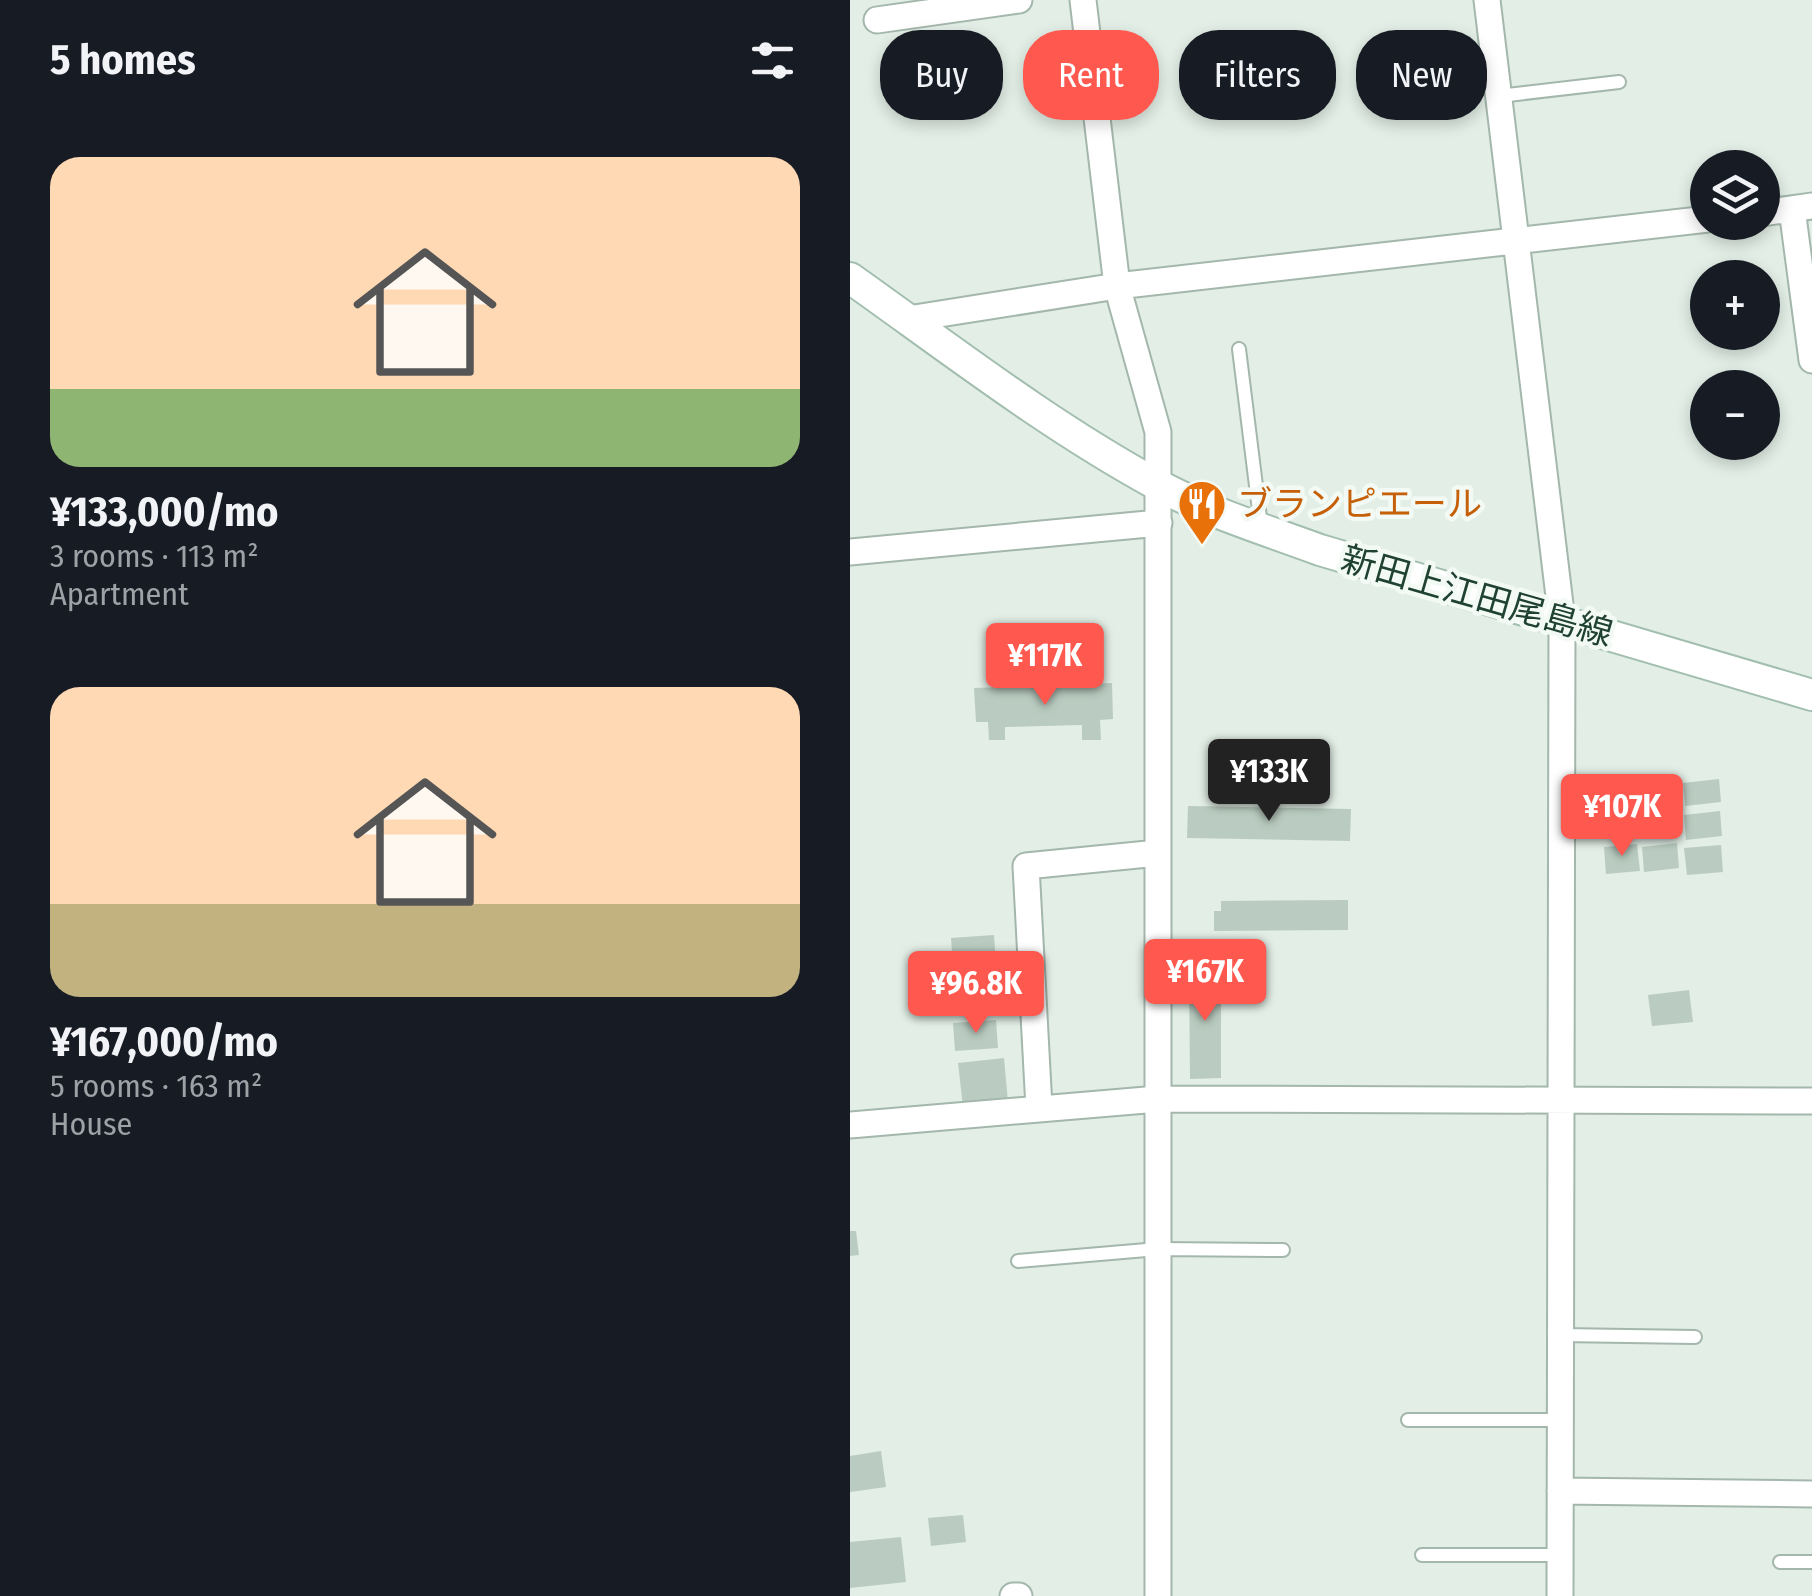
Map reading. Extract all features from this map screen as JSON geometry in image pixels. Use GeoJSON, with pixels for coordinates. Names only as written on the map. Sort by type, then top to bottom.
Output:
{"type":"FeatureCollection","features":[{"type":"Feature","properties":{"kind":"main road","name":"新田上江田尾島線"},"geometry":{"type":"LineString","coordinates":[[850,278],[1058,425],[1159,486],[1320,550],[1812,694]]}},
{"type":"Feature","properties":{"kind":"street"},"geometry":{"type":"LineString","coordinates":[[877,20],[1019,0]]}},
{"type":"Feature","properties":{"kind":"street"},"geometry":{"type":"LineString","coordinates":[[1083,0],[1117,286],[1158,432],[1158,1596]]}},
{"type":"Feature","properties":{"kind":"street"},"geometry":{"type":"LineString","coordinates":[[1487,0],[1562,621],[1560,1596]]}},
{"type":"Feature","properties":{"kind":"street"},"geometry":{"type":"LineString","coordinates":[[1802,208],[1812,360]]}},
{"type":"Feature","properties":{"kind":"street"},"geometry":{"type":"LineString","coordinates":[[908,319],[1117,286],[1690,221]]}},
{"type":"Feature","properties":{"kind":"street"},"geometry":{"type":"LineString","coordinates":[[850,552],[1159,523]]}},
{"type":"Feature","properties":{"kind":"street"},"geometry":{"type":"LineString","coordinates":[[1039,1108],[1026,866],[1158,853]]}},
{"type":"Feature","properties":{"kind":"street"},"geometry":{"type":"LineString","coordinates":[[850,1124],[1158,1099],[1812,1101]]}},
{"type":"Feature","properties":{"kind":"street"},"geometry":{"type":"LineString","coordinates":[[1560,1490],[1812,1494]]}},
{"type":"Feature","properties":{"kind":"lane"},"geometry":{"type":"LineString","coordinates":[[1499,96],[1619,82]]}},
{"type":"Feature","properties":{"kind":"lane"},"geometry":{"type":"LineString","coordinates":[[1239,349],[1262,528]]}},
{"type":"Feature","properties":{"kind":"lane"},"geometry":{"type":"LineString","coordinates":[[1018,1261],[1158,1249],[1283,1250]]}},
{"type":"Feature","properties":{"kind":"lane"},"geometry":{"type":"LineString","coordinates":[[1560,1336],[1695,1337]]}},
{"type":"Feature","properties":{"kind":"lane"},"geometry":{"type":"LineString","coordinates":[[1408,1420],[1560,1420]]}},
{"type":"Feature","properties":{"kind":"lane"},"geometry":{"type":"LineString","coordinates":[[1422,1555],[1560,1556]]}},
{"type":"Feature","properties":{"kind":"lane"},"geometry":{"type":"LineString","coordinates":[[1780,1562],[1812,1562]]}},
{"type":"Feature","properties":{"kind":"building"},"geometry":{"type":"Polygon","coordinates":[[[1112,683],[1113,719],[1100,720],[1101,740],[1082,740],[1082,725],[1005,727],[1005,740],[989,740],[988,722],[976,722],[974,688],[1112,683]]]}},
{"type":"Feature","properties":{"kind":"building"},"geometry":{"type":"Polygon","coordinates":[[[1640,776],[1641,803],[1605,804],[1605,777],[1640,776]]]}},
{"type":"Feature","properties":{"kind":"building"},"geometry":{"type":"Polygon","coordinates":[[[1679,778],[1682,804],[1646,807],[1644,781],[1679,778]]]}},
{"type":"Feature","properties":{"kind":"building"},"geometry":{"type":"Polygon","coordinates":[[[1719,779],[1721,802],[1685,806],[1683,783],[1719,779]]]}},
{"type":"Feature","properties":{"kind":"building"},"geometry":{"type":"Polygon","coordinates":[[[1188,806],[1351,809],[1350,841],[1187,838],[1188,806]]]}},
{"type":"Feature","properties":{"kind":"building"},"geometry":{"type":"Polygon","coordinates":[[[1720,811],[1722,836],[1686,840],[1684,815],[1720,811]]]}},
{"type":"Feature","properties":{"kind":"building"},"geometry":{"type":"Polygon","coordinates":[[[1677,843],[1679,868],[1644,872],[1642,847],[1677,843]]]}},
{"type":"Feature","properties":{"kind":"building"},"geometry":{"type":"Polygon","coordinates":[[[1637,844],[1640,871],[1606,874],[1604,847],[1637,844]]]}},
{"type":"Feature","properties":{"kind":"building"},"geometry":{"type":"Polygon","coordinates":[[[1721,845],[1723,872],[1687,875],[1684,848],[1721,845]]]}},
{"type":"Feature","properties":{"kind":"building"},"geometry":{"type":"Polygon","coordinates":[[[1348,900],[1348,930],[1214,931],[1214,911],[1221,911],[1221,901],[1348,900]]]}},
{"type":"Feature","properties":{"kind":"building"},"geometry":{"type":"Polygon","coordinates":[[[994,935],[996,963],[953,966],[951,938],[994,935]]]}},
{"type":"Feature","properties":{"kind":"building"},"geometry":{"type":"Polygon","coordinates":[[[1221,969],[1221,1078],[1190,1079],[1189,970],[1221,969]]]}},
{"type":"Feature","properties":{"kind":"building"},"geometry":{"type":"Polygon","coordinates":[[[992,978],[995,1006],[952,1009],[949,981],[992,978]]]}},
{"type":"Feature","properties":{"kind":"building"},"geometry":{"type":"Polygon","coordinates":[[[1689,990],[1693,1022],[1652,1026],[1648,995],[1689,990]]]}},
{"type":"Feature","properties":{"kind":"building"},"geometry":{"type":"Polygon","coordinates":[[[996,1020],[998,1048],[955,1051],[953,1023],[996,1020]]]}},
{"type":"Feature","properties":{"kind":"building"},"geometry":{"type":"Polygon","coordinates":[[[1004,1058],[1008,1102],[963,1107],[958,1063],[1004,1058]]]}},
{"type":"Feature","properties":{"kind":"building"},"geometry":{"type":"Polygon","coordinates":[[[850,1231],[856,1231],[859,1255],[850,1256],[850,1231]]]}},
{"type":"Feature","properties":{"kind":"building"},"geometry":{"type":"Polygon","coordinates":[[[881,1451],[886,1487],[850,1492],[850,1456],[881,1451]]]}},
{"type":"Feature","properties":{"kind":"building"},"geometry":{"type":"Polygon","coordinates":[[[963,1515],[966,1542],[931,1546],[928,1518],[963,1515]]]}},
{"type":"Feature","properties":{"kind":"building"},"geometry":{"type":"Polygon","coordinates":[[[901,1537],[906,1582],[850,1588],[850,1542],[901,1537]]]}},
{"type":"Feature","properties":{"kind":"place","name":"ブランピエール"},"geometry":{"type":"Point","coordinates":[1202,546]}}]}
